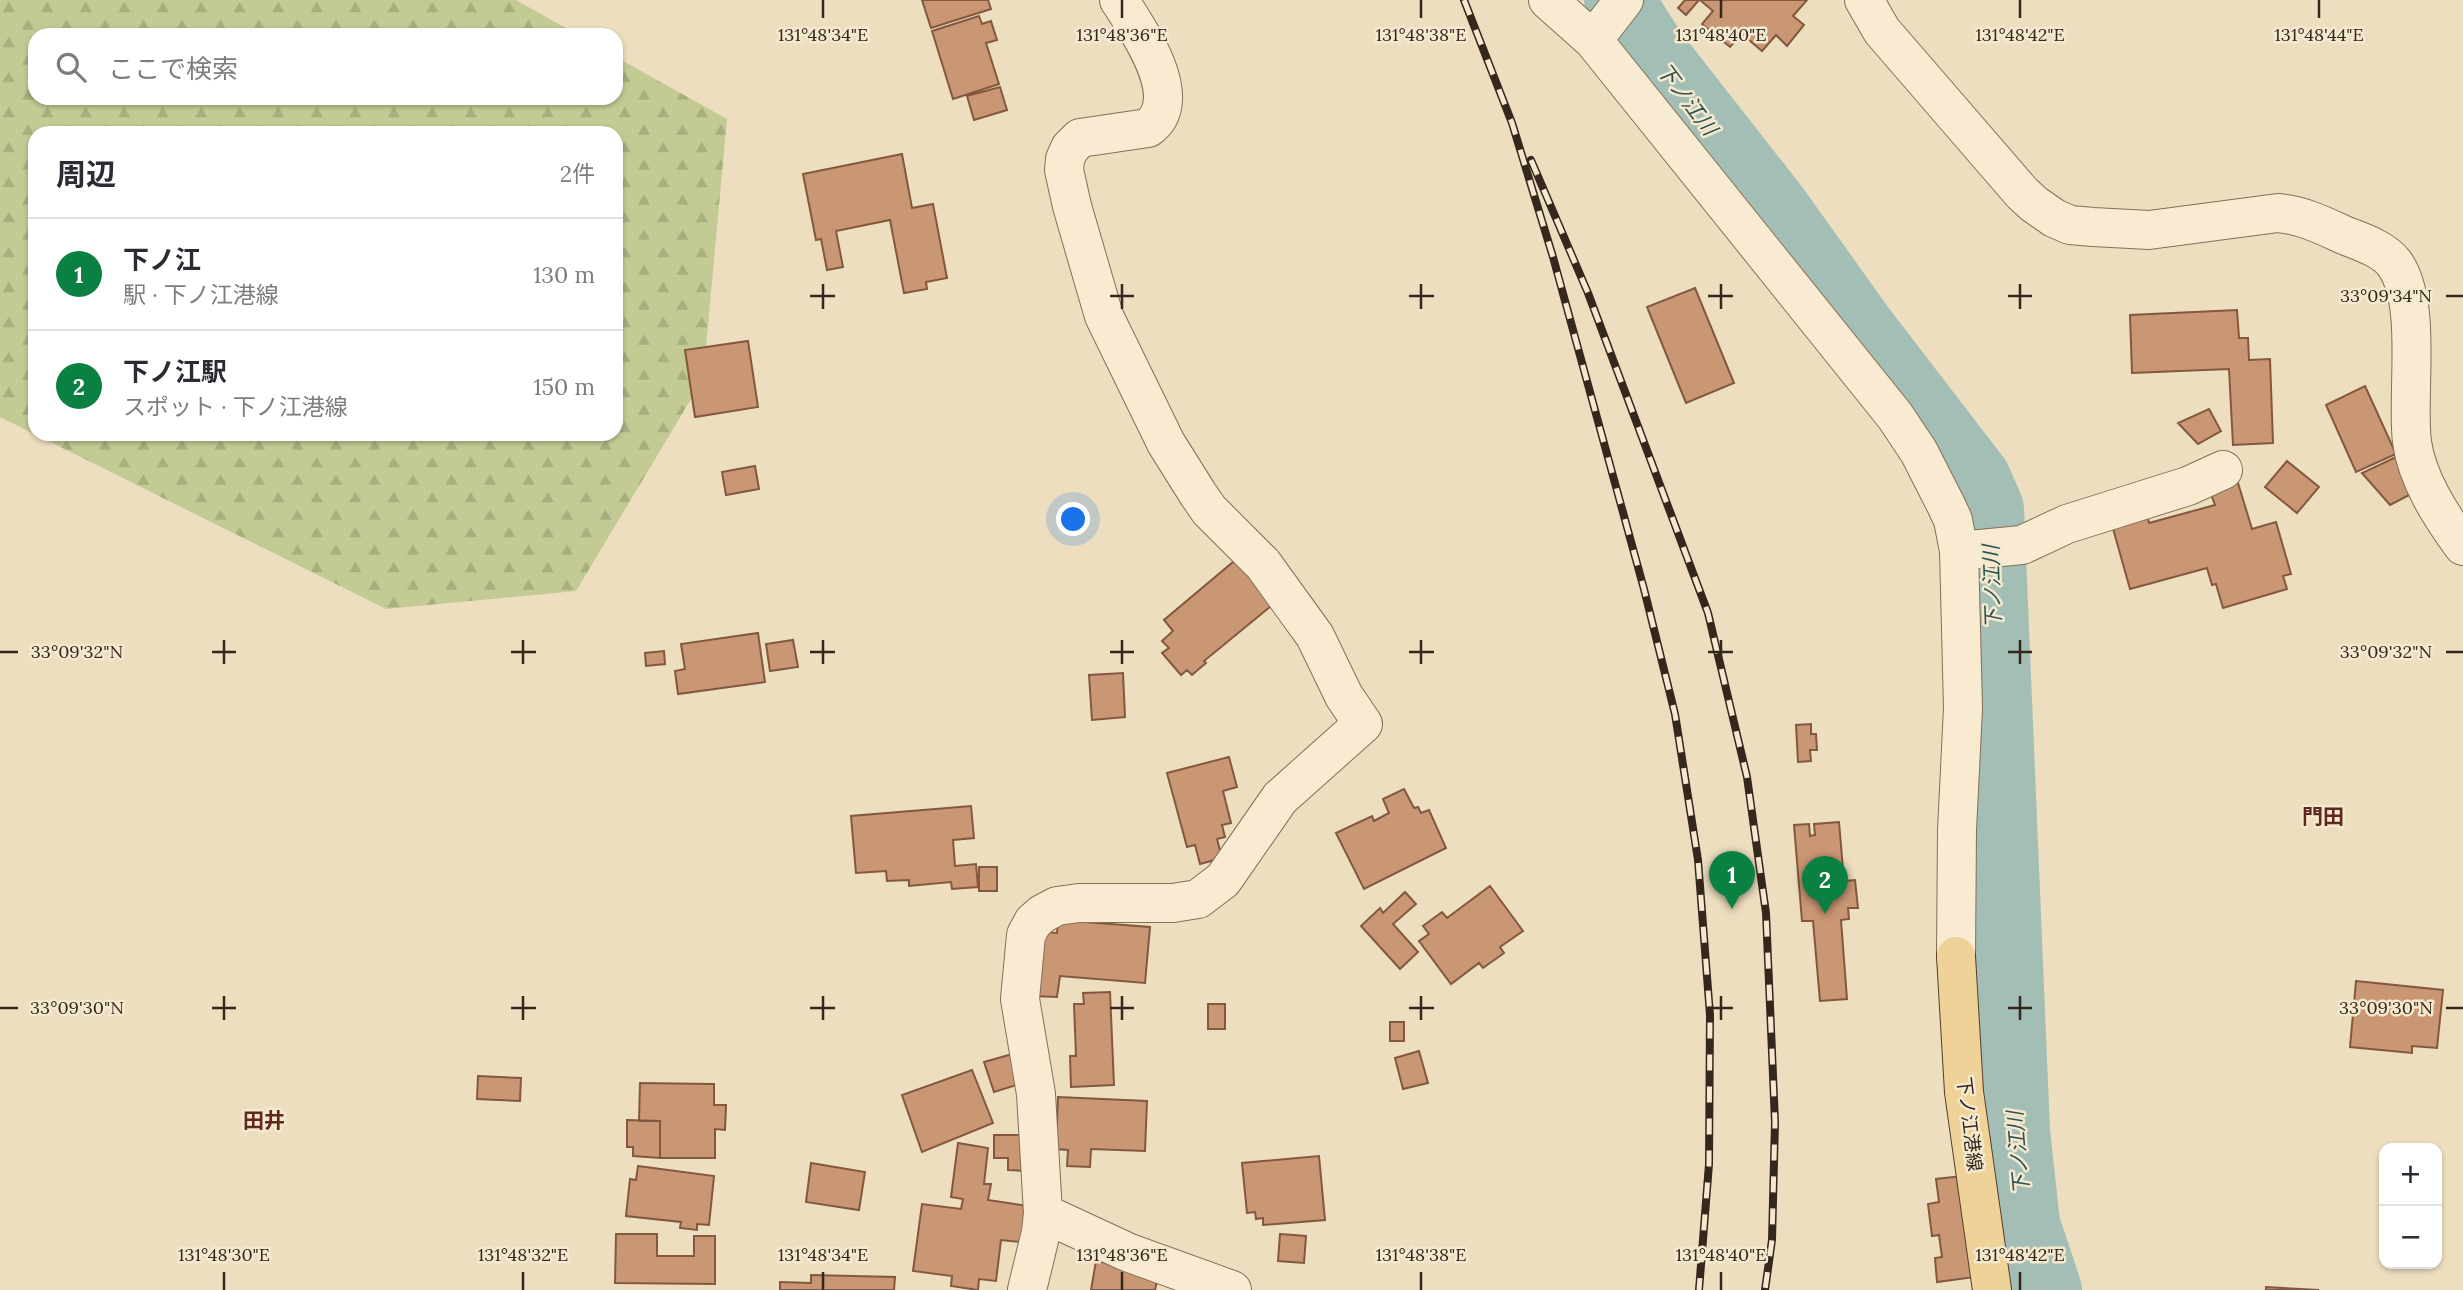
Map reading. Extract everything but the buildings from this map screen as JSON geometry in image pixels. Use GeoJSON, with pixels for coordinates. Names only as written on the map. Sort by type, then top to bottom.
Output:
{"type":"FeatureCollection","features":[{"type":"Feature","properties":{"kind":"main road","name":"下ノ江港線"},"geometry":{"type":"LineString","coordinates":[[1956,956],[1964,1092],[1992,1290]]}},
{"type":"Feature","properties":{"kind":"street"},"geometry":{"type":"LineString","coordinates":[[1027,1290],[1039,1244],[1043,1213],[1039,1118],[1020,999],[1026,935],[1033,922],[1057,906],[1198,900],[1223,880],[1280,798],[1363,724],[1344,696],[1315,636],[1263,564],[1209,510],[1185,474],[1127,366],[1100,304],[1072,206],[1064,170],[1065,159],[1070,148],[1080,138],[1149,128],[1157,122],[1163,104],[1163,89],[1158,69],[1136,25],[1119,0]]}},
{"type":"Feature","properties":{"kind":"street"},"geometry":{"type":"LineString","coordinates":[[1548,0],[1607,22],[1895,416],[1919,452],[1967,550],[1957,830],[1956,956]]}},
{"type":"Feature","properties":{"kind":"street"},"geometry":{"type":"LineString","coordinates":[[1864,0],[1882,31],[1978,142],[2034,204],[2054,218],[2070,225],[2149,230],[2278,213],[2310,220],[2384,253],[2395,264],[2402,278],[2408,304],[2411,427],[2417,461],[2438,508],[2463,547]]}},
{"type":"Feature","properties":{"kind":"street"},"geometry":{"type":"LineString","coordinates":[[1967,550],[2022,545],[2067,524],[2188,486],[2223,470]]}},
{"type":"Feature","properties":{"kind":"street"},"geometry":{"type":"LineString","coordinates":[[1981,1209],[2013,1290]]}},
{"type":"Feature","properties":{"kind":"street"},"geometry":{"type":"LineString","coordinates":[[1043,1213],[1128,1252],[1232,1290]]}},
{"type":"Feature","properties":{"kind":"green space"},"geometry":{"type":"Polygon","coordinates":[[[0,0],[516,0],[566,28],[28,28],[28,105],[623,105],[623,61],[727,119],[703,379],[576,591],[386,609],[48,441],[623,441],[623,126],[28,126],[28,431],[0,417],[0,0]]]}},
{"type":"Feature","properties":{"kind":"waterway","name":"下ノ江川"},"geometry":{"type":"LineString","coordinates":[[1619,0],[1652,52],[1775,209],[1860,328],[1976,479],[1989,509],[2015,1131],[2025,1224],[2047,1290]]}},
{"type":"Feature","properties":{"kind":"railway"},"geometry":{"type":"LineString","coordinates":[[1464,0],[1512,123],[1553,257],[1644,589],[1675,714],[1698,860],[1710,1015],[1709,1164],[1699,1290]]}},
{"type":"Feature","properties":{"kind":"railway"},"geometry":{"type":"LineString","coordinates":[[1531,160],[1588,293],[1708,613],[1747,777],[1766,913],[1775,1122],[1772,1240],[1765,1290]]}},
{"type":"Feature","properties":{"kind":"place","name":"下ノ江"},"geometry":{"type":"Point","coordinates":[1732,909]}},
{"type":"Feature","properties":{"kind":"place","name":"下ノ江駅"},"geometry":{"type":"Point","coordinates":[1825,914]}},
{"type":"Feature","properties":{"kind":"district","name":"門田"},"geometry":{"type":"Point","coordinates":[2323,816]}},
{"type":"Feature","properties":{"kind":"district","name":"田井"},"geometry":{"type":"Point","coordinates":[264,1120]}}]}
